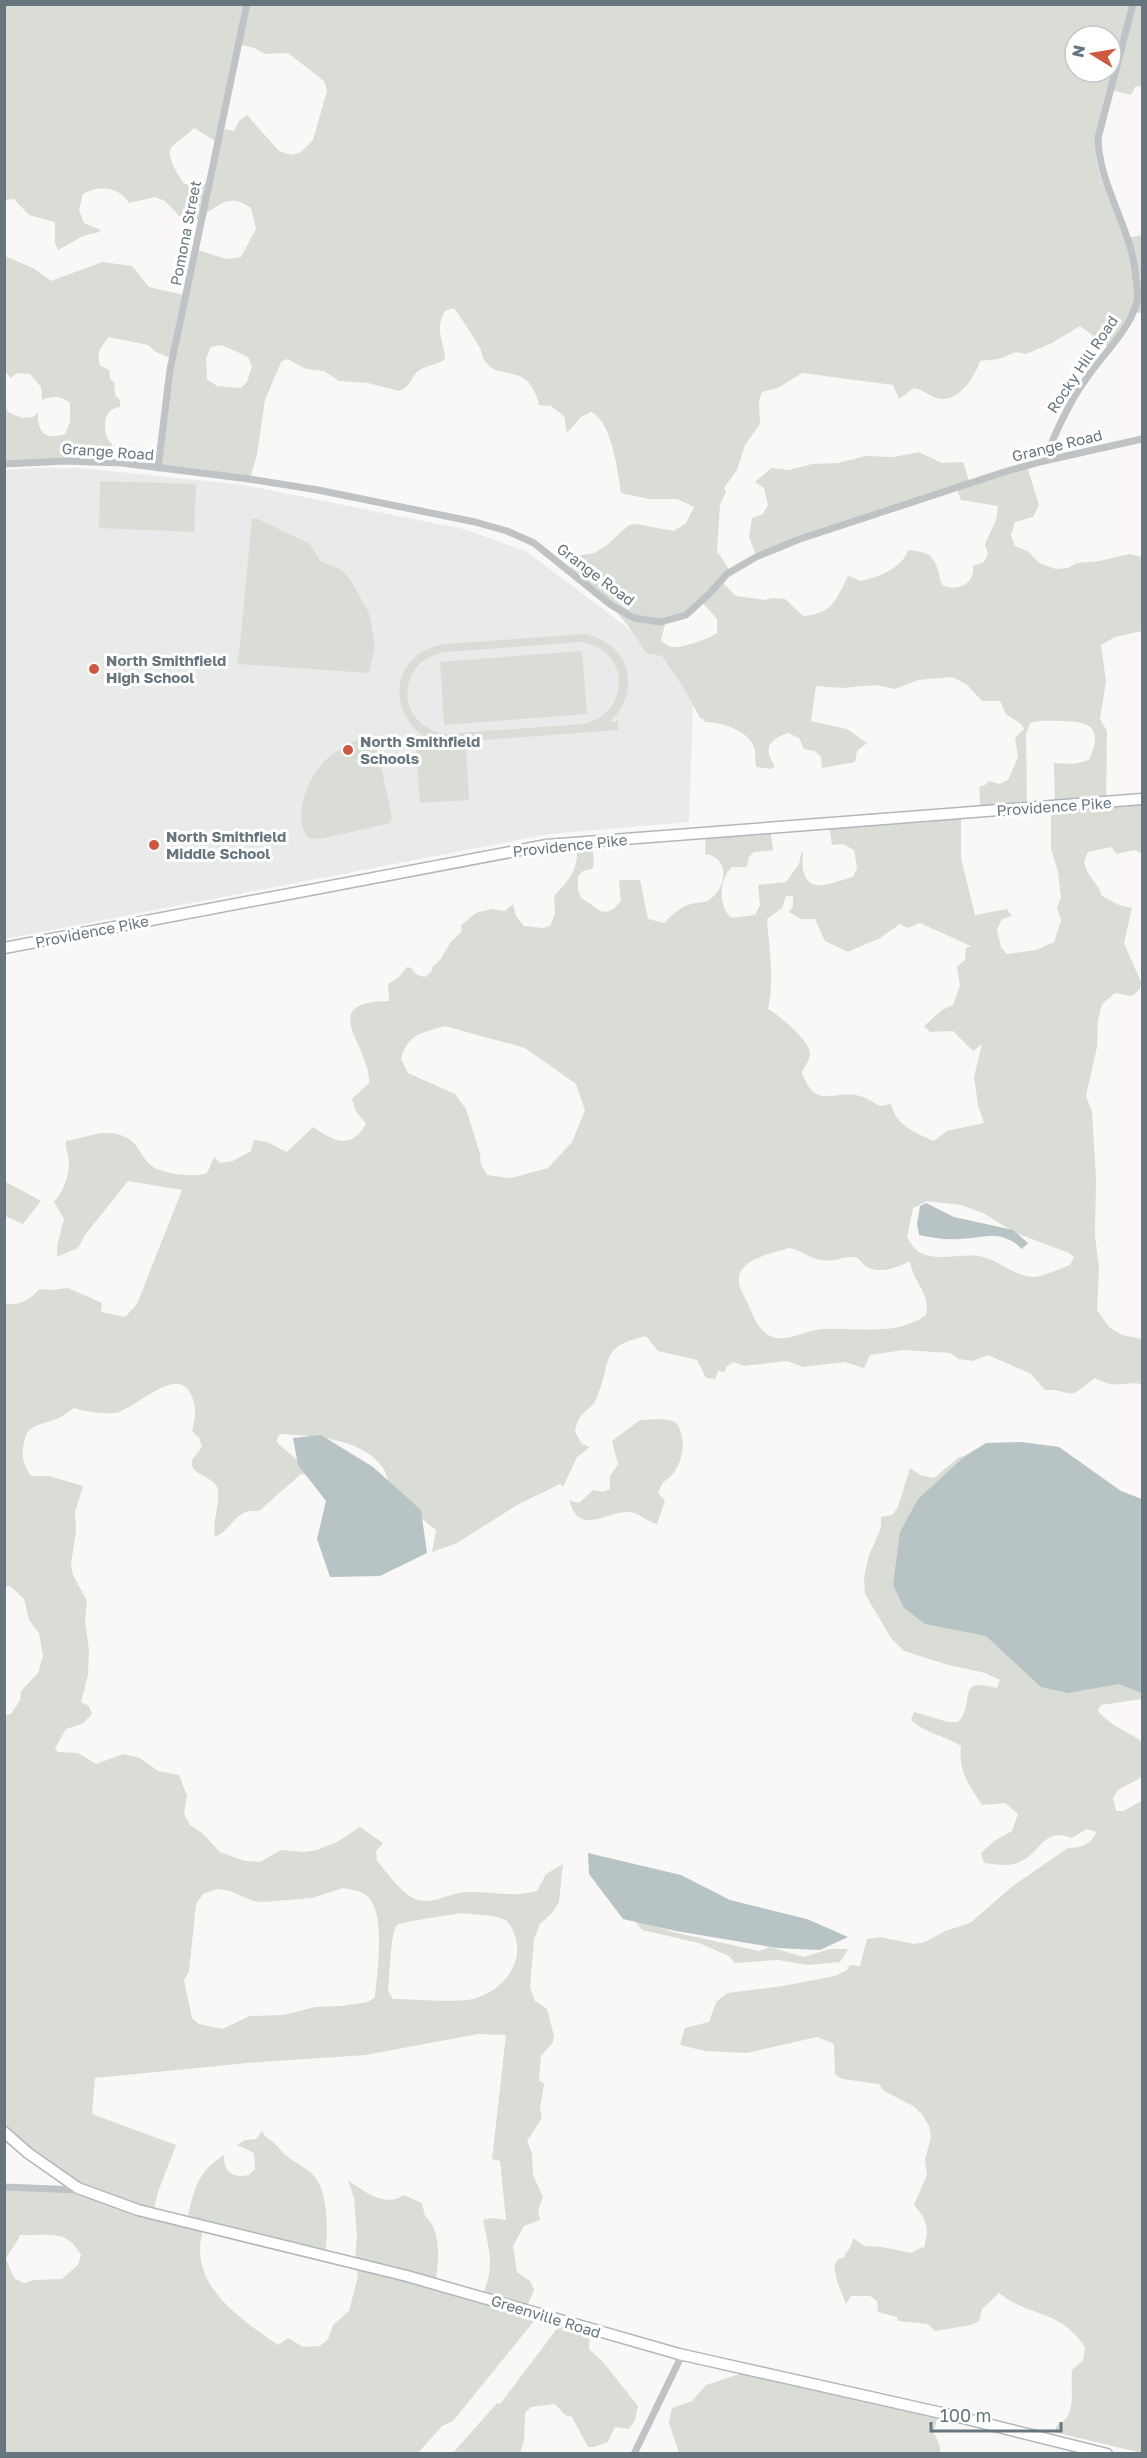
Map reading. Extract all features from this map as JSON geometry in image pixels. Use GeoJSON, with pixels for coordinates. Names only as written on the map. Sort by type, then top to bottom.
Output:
{"type":"FeatureCollection","features":[{"type":"Feature","properties":{"kind":"main road","name":"Providence Pike"},"geometry":{"type":"LineString","coordinates":[[4,948],[547,845],[1143,800]]}},
{"type":"Feature","properties":{"kind":"main road","name":"Greenville Road"},"geometry":{"type":"LineString","coordinates":[[4,2132],[28,2153],[83,2190],[138,2210],[407,2276],[682,2355],[952,2415],[1107,2454]]}},
{"type":"Feature","properties":{"kind":"street","name":"Pomona Street"},"geometry":{"type":"LineString","coordinates":[[158,468],[170,370],[247,4]]}},
{"type":"Feature","properties":{"kind":"street","name":"Rocky Hill Road"},"geometry":{"type":"LineString","coordinates":[[1044,461],[1059,422],[1085,379],[1125,326],[1137,302],[1136,277],[1130,247],[1098,160],[1098,138],[1133,4]]}},
{"type":"Feature","properties":{"kind":"street","name":"Grange Road"},"geometry":{"type":"LineString","coordinates":[[4,464],[65,461],[122,463],[318,490],[437,513],[496,528],[534,543],[611,604],[634,618],[661,622],[686,615],[710,594],[727,574],[756,557],[848,522],[1044,461],[1143,439]]}},
{"type":"Feature","properties":{"kind":"street"},"geometry":{"type":"LineString","coordinates":[[4,2187],[83,2190]]}},
{"type":"Feature","properties":{"kind":"street"},"geometry":{"type":"LineString","coordinates":[[634,2454],[682,2355]]}},
{"type":"Feature","properties":{"kind":"shaded area"},"geometry":{"type":"Polygon","coordinates":[[[5,5],[1142,5],[1142,86],[1135,87],[1131,95],[1111,90],[1097,136],[1096,149],[1100,175],[1128,238],[1142,235],[1142,313],[1131,312],[1108,347],[1080,326],[1052,343],[1026,354],[1016,352],[999,359],[980,361],[974,375],[964,388],[958,394],[944,399],[936,398],[914,388],[899,399],[893,385],[802,373],[778,388],[762,392],[759,401],[760,424],[745,445],[737,470],[724,488],[726,492],[720,505],[717,551],[730,571],[723,583],[736,596],[765,600],[785,599],[803,616],[813,615],[827,609],[836,599],[848,576],[861,581],[882,574],[901,562],[908,550],[924,553],[933,559],[942,585],[953,588],[964,585],[971,578],[973,566],[984,562],[988,554],[985,544],[996,520],[998,506],[961,500],[957,489],[756,555],[749,537],[752,518],[763,514],[768,505],[764,488],[755,482],[771,468],[789,470],[812,464],[838,463],[866,456],[894,457],[919,452],[942,463],[963,462],[969,481],[1027,466],[1039,505],[1033,517],[1015,522],[1011,535],[1015,546],[1029,552],[1039,563],[1056,569],[1130,554],[1142,557],[1142,631],[1115,637],[1101,645],[1106,681],[1100,719],[1107,731],[1106,803],[1142,802],[1142,853],[1134,850],[1117,854],[1111,847],[1088,852],[1084,861],[1087,871],[1102,896],[1119,905],[1132,908],[1124,943],[1141,982],[1140,989],[1132,996],[1115,993],[1102,1004],[1098,1020],[1097,1047],[1086,1096],[1092,1112],[1096,1178],[1095,1235],[1099,1268],[1097,1310],[1109,1327],[1122,1335],[1142,1339],[1142,1384],[1109,1384],[1095,1378],[1074,1393],[1045,1390],[1031,1374],[988,1355],[973,1361],[959,1359],[950,1353],[903,1350],[870,1355],[864,1368],[844,1362],[803,1367],[787,1361],[744,1366],[734,1362],[726,1367],[725,1372],[718,1371],[715,1379],[706,1378],[697,1360],[658,1351],[646,1336],[620,1345],[610,1357],[597,1397],[592,1406],[579,1419],[575,1432],[582,1444],[590,1447],[577,1457],[563,1487],[560,1484],[517,1505],[457,1543],[432,1552],[436,1530],[394,1494],[386,1473],[370,1455],[347,1443],[320,1437],[280,1434],[276,1441],[314,1476],[301,1474],[259,1511],[245,1513],[215,1537],[218,1490],[213,1482],[198,1473],[192,1466],[193,1459],[202,1446],[199,1438],[192,1431],[195,1405],[189,1391],[182,1385],[174,1384],[164,1387],[115,1413],[74,1408],[59,1418],[32,1428],[24,1441],[24,1460],[31,1476],[49,1476],[83,1486],[75,1512],[76,1531],[71,1564],[73,1575],[87,1601],[85,1620],[89,1650],[88,1675],[81,1702],[89,1706],[92,1714],[82,1724],[66,1729],[55,1748],[58,1752],[78,1753],[96,1764],[123,1754],[140,1758],[158,1771],[179,1775],[187,1796],[184,1814],[190,1825],[202,1833],[220,1852],[245,1861],[260,1862],[281,1850],[304,1852],[317,1850],[337,1842],[360,1827],[383,1843],[376,1851],[377,1861],[403,1891],[420,1900],[433,1900],[467,1892],[511,1894],[537,1891],[546,1874],[563,1864],[559,1902],[552,1913],[540,1924],[534,1939],[530,1988],[535,2001],[547,2009],[554,2036],[553,2042],[541,2056],[539,2080],[544,2084],[540,2108],[542,2118],[527,2141],[532,2153],[533,2175],[543,2197],[538,2211],[540,2220],[524,2226],[513,2246],[517,2272],[530,2281],[534,2290],[526,2309],[539,2315],[453,2421],[442,2426],[418,2453],[5,2453],[5,2187],[74,2189],[5,2133],[5,1715],[11,1714],[20,1700],[21,1691],[38,1673],[43,1656],[39,1633],[29,1620],[24,1599],[10,1586],[5,1586],[5,1303],[15,1304],[24,1301],[39,1289],[68,1288],[102,1303],[101,1312],[125,1317],[137,1304],[182,1190],[128,1181],[85,1235],[78,1248],[57,1257],[57,1246],[64,1219],[54,1202],[63,1189],[68,1174],[69,1160],[66,1141],[105,1133],[121,1135],[136,1145],[146,1161],[153,1167],[172,1173],[195,1175],[207,1173],[214,1157],[220,1163],[233,1161],[251,1151],[254,1140],[267,1142],[287,1152],[313,1127],[341,1141],[354,1138],[366,1124],[356,1111],[352,1099],[369,1083],[367,1069],[350,1018],[355,1009],[367,1003],[389,1001],[388,984],[398,978],[407,967],[417,975],[425,977],[440,960],[450,943],[462,931],[461,925],[476,913],[491,909],[505,911],[513,904],[516,916],[524,926],[543,928],[550,926],[555,914],[554,896],[565,884],[575,866],[576,842],[592,841],[594,864],[592,869],[583,871],[578,877],[578,890],[581,898],[600,911],[609,911],[621,901],[619,880],[640,880],[648,919],[664,923],[683,907],[709,900],[720,888],[724,874],[719,861],[705,854],[706,832],[770,828],[773,850],[754,852],[749,857],[747,867],[732,867],[725,878],[722,900],[731,918],[755,915],[760,905],[758,885],[786,882],[799,864],[802,850],[804,873],[812,884],[825,885],[853,877],[857,868],[854,850],[843,844],[832,845],[829,825],[961,816],[961,858],[975,915],[1007,909],[1012,916],[1002,919],[997,930],[1001,947],[1007,954],[1036,950],[1054,942],[1061,921],[1057,907],[1061,898],[1058,872],[1051,848],[1051,810],[1055,807],[1054,763],[1074,764],[1089,760],[1095,740],[1094,733],[1091,728],[1079,722],[1037,721],[1030,723],[1026,734],[1027,809],[981,813],[979,787],[989,781],[999,784],[1008,780],[1018,757],[1015,738],[1024,729],[1021,724],[1006,714],[1000,701],[982,701],[966,684],[952,677],[918,680],[895,689],[876,685],[842,688],[816,686],[811,721],[847,729],[867,743],[857,751],[855,762],[822,768],[821,757],[815,751],[804,749],[799,738],[788,733],[777,738],[770,745],[769,754],[775,766],[771,769],[756,767],[755,752],[751,741],[726,725],[704,722],[705,720],[700,718],[685,690],[662,656],[646,653],[621,618],[570,569],[581,555],[594,553],[607,545],[629,525],[636,524],[674,531],[686,523],[694,507],[677,499],[649,499],[621,493],[613,448],[598,417],[591,412],[581,417],[567,433],[564,416],[551,406],[539,405],[528,382],[513,374],[498,371],[485,361],[480,348],[454,308],[445,311],[440,324],[445,359],[417,372],[408,385],[399,391],[368,383],[339,381],[324,371],[306,369],[287,359],[281,362],[265,400],[257,454],[250,479],[159,468],[170,358],[156,352],[148,345],[109,337],[100,350],[99,361],[100,365],[109,370],[110,379],[114,382],[115,395],[120,400],[120,407],[111,410],[106,418],[106,433],[112,444],[109,461],[5,463],[5,404],[8,412],[22,418],[33,417],[38,412],[41,430],[47,435],[58,436],[65,434],[70,422],[70,403],[56,397],[42,400],[41,387],[30,374],[17,373],[11,378],[5,372],[5,256],[33,268],[51,281],[102,262],[132,266],[149,287],[184,295],[195,249],[226,259],[241,257],[256,229],[251,208],[237,201],[220,204],[202,216],[201,220],[179,216],[165,201],[155,197],[129,203],[120,193],[102,188],[83,194],[79,210],[84,223],[101,230],[83,236],[58,250],[55,243],[55,222],[29,215],[14,199],[5,200],[5,5]],[[238,44],[219,128],[234,131],[239,121],[247,115],[279,151],[291,155],[301,152],[313,140],[327,91],[324,81],[288,53],[265,54],[254,48],[238,44]],[[194,128],[171,148],[170,156],[185,184],[205,184],[210,179],[218,143],[194,128]],[[222,345],[211,347],[206,358],[207,379],[217,386],[241,388],[247,382],[252,366],[248,357],[222,345]],[[702,602],[685,614],[666,620],[661,640],[670,646],[683,646],[717,633],[717,619],[702,602]],[[786,896],[782,908],[767,919],[771,975],[768,1009],[787,1023],[806,1043],[810,1055],[802,1073],[814,1092],[820,1096],[853,1095],[881,1106],[891,1104],[897,1118],[902,1123],[914,1132],[934,1141],[947,1131],[984,1123],[978,1105],[974,1077],[982,1044],[973,1051],[953,1031],[930,1032],[924,1026],[942,1010],[953,1005],[960,986],[957,967],[965,960],[966,948],[971,946],[920,923],[908,928],[900,924],[880,938],[848,952],[825,941],[815,919],[801,919],[789,912],[793,906],[793,896],[786,896]],[[445,1026],[417,1035],[408,1044],[401,1059],[408,1073],[455,1094],[466,1109],[480,1154],[481,1165],[487,1175],[511,1178],[548,1168],[572,1142],[585,1110],[576,1084],[525,1048],[445,1026]],[[927,1201],[913,1208],[907,1237],[917,1251],[927,1255],[983,1257],[1028,1277],[1039,1276],[1070,1265],[1074,1257],[1016,1233],[983,1213],[961,1205],[927,1201]],[[789,1248],[757,1258],[744,1267],[740,1273],[741,1291],[760,1327],[770,1336],[783,1338],[823,1329],[889,1329],[914,1322],[926,1315],[926,1300],[910,1261],[894,1268],[878,1270],[867,1267],[856,1257],[822,1260],[789,1248]],[[343,1888],[312,1898],[253,1901],[230,1891],[218,1889],[203,1894],[196,1904],[189,1972],[184,1980],[192,2018],[199,2024],[222,2029],[250,2016],[284,2015],[315,2007],[368,2002],[375,1997],[379,1930],[374,1905],[368,1897],[357,1891],[343,1888]],[[461,1913],[397,1925],[392,1946],[388,1991],[393,1999],[445,2001],[473,1999],[493,1990],[509,1975],[517,1955],[517,1944],[507,1921],[488,1915],[461,1913]],[[478,2034],[366,2055],[248,2063],[95,2078],[92,2114],[176,2145],[158,2192],[153,2213],[187,2221],[198,2183],[207,2169],[224,2155],[225,2166],[230,2173],[238,2176],[249,2175],[255,2169],[254,2153],[237,2145],[245,2140],[256,2139],[262,2131],[284,2154],[315,2177],[320,2185],[327,2226],[325,2255],[203,2227],[200,2250],[202,2266],[208,2281],[227,2306],[278,2345],[288,2338],[303,2347],[320,2346],[328,2339],[333,2325],[349,2311],[358,2276],[355,2258],[357,2236],[354,2198],[348,2180],[375,2197],[390,2200],[404,2195],[422,2203],[425,2216],[437,2238],[438,2267],[435,2284],[481,2297],[486,2287],[490,2268],[483,2220],[492,2218],[506,2220],[500,2161],[492,2159],[506,2035],[478,2034]],[[20,2235],[6,2259],[14,2278],[24,2283],[34,2280],[62,2279],[78,2265],[81,2255],[75,2246],[62,2237],[20,2235]]]}},
{"type":"Feature","properties":{"kind":"shaded area","name":"North Smithfield Schools"},"geometry":{"type":"Polygon","coordinates":[[[81,468],[244,485],[463,529],[526,551],[694,678],[689,822],[549,834],[5,939],[5,470],[81,468]]]}},
{"type":"Feature","properties":{"kind":"shaded area"},"geometry":{"type":"Polygon","coordinates":[[[100,481],[196,484],[194,532],[99,528],[100,481]]]}},
{"type":"Feature","properties":{"kind":"shaded area"},"geometry":{"type":"Polygon","coordinates":[[[252,519],[258,519],[310,544],[320,561],[342,570],[351,581],[368,611],[371,622],[375,647],[369,673],[239,664],[237,659],[252,519]]]}},
{"type":"Feature","properties":{"kind":"shaded area"},"geometry":{"type":"Polygon","coordinates":[[[585,634],[600,639],[621,657],[626,669],[628,682],[626,696],[610,722],[618,721],[618,730],[416,745],[415,737],[423,736],[411,724],[403,710],[400,695],[401,681],[406,668],[415,657],[429,648],[446,644],[585,634]],[[581,642],[446,652],[430,657],[418,666],[410,678],[409,706],[416,718],[428,728],[444,734],[583,724],[599,718],[610,708],[617,696],[619,682],[617,668],[609,656],[597,647],[581,642]]]}},
{"type":"Feature","properties":{"kind":"shaded area"},"geometry":{"type":"Polygon","coordinates":[[[582,651],[587,714],[444,725],[440,662],[582,651]]]}},
{"type":"Feature","properties":{"kind":"shaded area"},"geometry":{"type":"Polygon","coordinates":[[[374,735],[392,819],[390,823],[321,839],[309,838],[302,826],[301,811],[312,777],[319,767],[338,750],[374,735]]]}},
{"type":"Feature","properties":{"kind":"shaded area"},"geometry":{"type":"Polygon","coordinates":[[[466,746],[469,800],[420,803],[416,749],[466,746]]]}},
{"type":"Feature","properties":{"kind":"shaded area"},"geometry":{"type":"Polygon","coordinates":[[[4,1181],[41,1201],[23,1224],[5,1216],[4,1181]]]}},
{"type":"Feature","properties":{"kind":"shaded area"},"geometry":{"type":"Polygon","coordinates":[[[926,1203],[954,1217],[1013,1230],[1028,1243],[1022,1249],[1007,1239],[993,1236],[950,1239],[919,1235],[917,1224],[920,1206],[926,1203]]]}},
{"type":"Feature","properties":{"kind":"shaded area"},"geometry":{"type":"Polygon","coordinates":[[[640,1420],[671,1420],[677,1424],[681,1431],[683,1448],[679,1465],[663,1482],[658,1493],[665,1501],[657,1524],[630,1512],[621,1512],[595,1520],[580,1518],[569,1500],[579,1503],[593,1490],[603,1492],[610,1489],[610,1476],[618,1464],[612,1441],[640,1420]]]}},
{"type":"Feature","properties":{"kind":"shaded area"},"geometry":{"type":"Polygon","coordinates":[[[321,1435],[373,1467],[421,1510],[427,1553],[380,1576],[330,1577],[317,1539],[326,1501],[298,1465],[293,1438],[321,1435]]]}},
{"type":"Feature","properties":{"kind":"shaded area"},"geometry":{"type":"Polygon","coordinates":[[[1022,1442],[1059,1447],[1121,1491],[1142,1499],[1142,1693],[1119,1684],[1068,1693],[1041,1687],[986,1636],[925,1624],[904,1608],[893,1585],[900,1532],[918,1499],[965,1456],[986,1443],[1022,1442]]]}},
{"type":"Feature","properties":{"kind":"shaded area"},"geometry":{"type":"Polygon","coordinates":[[[1018,1448],[1142,1515],[1142,1699],[1101,1705],[1098,1710],[1102,1716],[1140,1741],[1143,1751],[1142,1777],[1118,1790],[1113,1798],[1116,1811],[1123,1811],[1142,1801],[1142,2453],[1054,2432],[1057,2425],[1068,2416],[1072,2402],[1072,2370],[1083,2360],[1085,2347],[1065,2326],[1055,2320],[1022,2307],[999,2293],[982,2309],[979,2321],[971,2325],[935,2331],[928,2324],[898,2321],[897,2317],[878,2312],[877,2301],[870,2296],[851,2296],[846,2304],[834,2266],[838,2259],[843,2258],[853,2238],[864,2246],[911,2253],[924,2248],[926,2225],[914,2205],[927,2175],[925,2160],[931,2137],[929,2126],[922,2114],[913,2106],[884,2091],[879,2084],[842,2079],[835,2074],[834,2044],[817,2037],[747,2053],[705,2051],[680,2045],[685,2028],[709,2022],[716,2002],[727,1993],[835,1976],[847,1970],[850,1965],[860,1966],[867,1939],[880,1937],[914,1944],[925,1942],[945,1931],[970,1923],[1014,1885],[1068,1848],[1086,1844],[1097,1832],[1086,1829],[1072,1838],[1062,1835],[1054,1836],[1042,1843],[1025,1859],[1013,1864],[984,1863],[981,1853],[994,1841],[1012,1831],[1018,1814],[1005,1803],[982,1805],[963,1771],[961,1746],[922,1728],[911,1720],[914,1712],[948,1722],[958,1722],[966,1707],[970,1688],[983,1685],[997,1688],[1000,1680],[985,1673],[904,1651],[891,1638],[865,1594],[864,1577],[869,1555],[881,1528],[881,1517],[892,1515],[898,1507],[910,1468],[920,1475],[934,1478],[959,1457],[1018,1448]]]}},
{"type":"Feature","properties":{"kind":"shaded area"},"geometry":{"type":"Polygon","coordinates":[[[588,1853],[681,1875],[730,1900],[807,1919],[848,1937],[820,1950],[777,1948],[676,1931],[623,1919],[589,1874],[588,1853]]]}},
{"type":"Feature","properties":{"kind":"shaded area"},"geometry":{"type":"Polygon","coordinates":[[[632,1918],[673,1932],[759,1951],[770,1947],[804,1957],[829,1949],[848,1949],[840,1962],[808,1965],[778,1960],[735,1963],[729,1956],[699,1943],[642,1930],[632,1918]]]}},
{"type":"Feature","properties":{"kind":"shaded area"},"geometry":{"type":"Polygon","coordinates":[[[562,2322],[590,2330],[589,2349],[603,2362],[638,2406],[635,2420],[629,2429],[615,2427],[608,2442],[588,2447],[572,2417],[565,2415],[555,2404],[531,2407],[525,2413],[524,2441],[520,2453],[452,2454],[497,2403],[500,2404],[562,2322]]]}},
{"type":"Feature","properties":{"kind":"shaded area"},"geometry":{"type":"Polygon","coordinates":[[[752,2370],[937,2418],[934,2433],[940,2446],[940,2453],[679,2453],[669,2423],[672,2408],[692,2401],[706,2385],[752,2370]]]}},
{"type":"Feature","properties":{"kind":"place","name":"North Smithfield High School"},"geometry":{"type":"Point","coordinates":[94,669]}},
{"type":"Feature","properties":{"kind":"place","name":"North Smithfield Schools"},"geometry":{"type":"Point","coordinates":[348,750]}},
{"type":"Feature","properties":{"kind":"place","name":"North Smithfield Middle School"},"geometry":{"type":"Point","coordinates":[154,845]}}]}
